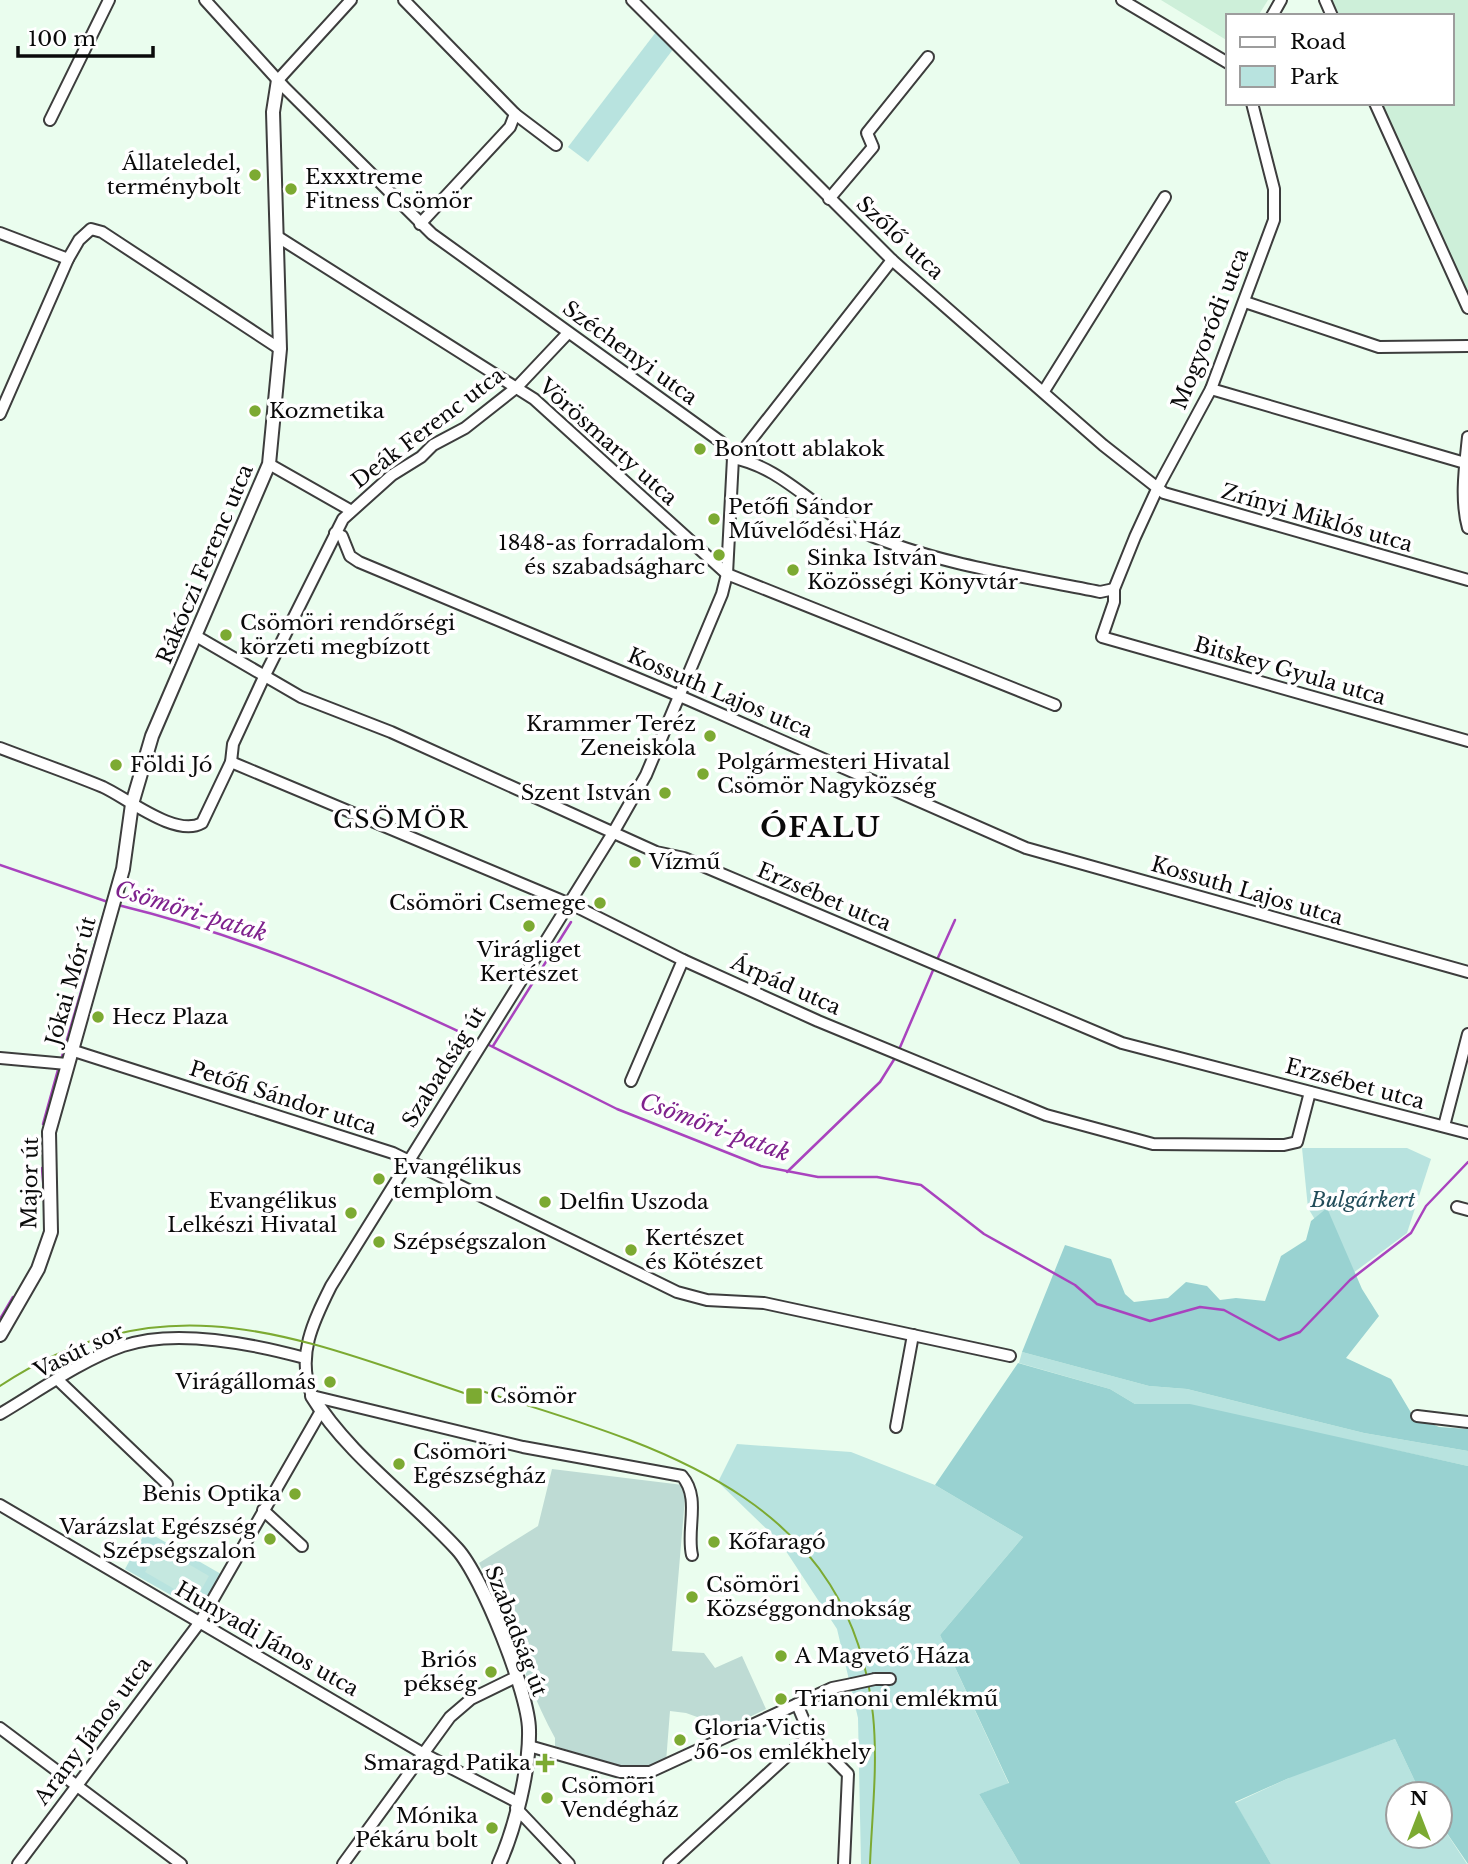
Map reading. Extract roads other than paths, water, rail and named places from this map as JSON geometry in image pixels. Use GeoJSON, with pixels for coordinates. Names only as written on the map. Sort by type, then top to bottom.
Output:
{"type":"FeatureCollection","features":[{"type":"Feature","properties":{"kind":"street"},"geometry":{"type":"LineString","coordinates":[[50,120],[109,0]]}},
{"type":"Feature","properties":{"kind":"street","name":"Széchenyi utca"},"geometry":{"type":"LineString","coordinates":[[205,0],[278,80],[421,224],[720,442],[733,458],[761,466],[859,531],[888,541],[1008,574],[1100,592],[1114,589]]}},
{"type":"Feature","properties":{"kind":"street"},"geometry":{"type":"LineString","coordinates":[[278,80],[351,0]]}},
{"type":"Feature","properties":{"kind":"street"},"geometry":{"type":"LineString","coordinates":[[404,0],[515,114],[556,145]]}},
{"type":"Feature","properties":{"kind":"street","name":"Szőlő utca"},"geometry":{"type":"LineString","coordinates":[[632,0],[892,260],[1103,445],[1158,486]]}},
{"type":"Feature","properties":{"kind":"street"},"geometry":{"type":"LineString","coordinates":[[1122,0],[1226,62]]}},
{"type":"Feature","properties":{"kind":"street"},"geometry":{"type":"LineString","coordinates":[[829,199],[873,147],[867,133],[928,57]]}},
{"type":"Feature","properties":{"kind":"street","name":"Rákóczi Ferenc utca"},"geometry":{"type":"LineString","coordinates":[[132,804],[152,736],[269,464],[279,349],[273,112],[278,80]]}},
{"type":"Feature","properties":{"kind":"street","name":"Mogyoródi utca"},"geometry":{"type":"LineString","coordinates":[[1102,637],[1114,602],[1114,589],[1158,486],[1211,389],[1274,220],[1274,189],[1253,105]]}},
{"type":"Feature","properties":{"kind":"street"},"geometry":{"type":"LineString","coordinates":[[1376,105],[1468,308]]}},
{"type":"Feature","properties":{"kind":"street"},"geometry":{"type":"LineString","coordinates":[[421,224],[510,127],[515,114]]}},
{"type":"Feature","properties":{"kind":"street"},"geometry":{"type":"LineString","coordinates":[[1044,391],[1165,197]]}},
{"type":"Feature","properties":{"kind":"street"},"geometry":{"type":"LineString","coordinates":[[0,414],[68,259],[88,231],[95,229],[279,349]]}},
{"type":"Feature","properties":{"kind":"street"},"geometry":{"type":"LineString","coordinates":[[0,233],[68,259]]}},
{"type":"Feature","properties":{"kind":"street","name":"Vörösmarty utca"},"geometry":{"type":"LineString","coordinates":[[278,237],[517,387],[727,574],[1055,705]]}},
{"type":"Feature","properties":{"kind":"street"},"geometry":{"type":"LineString","coordinates":[[733,458],[744,449],[892,260]]}},
{"type":"Feature","properties":{"kind":"street"},"geometry":{"type":"LineString","coordinates":[[1245,302],[1379,347],[1468,346]]}},
{"type":"Feature","properties":{"kind":"street","name":"Deák Ferenc utca"},"geometry":{"type":"LineString","coordinates":[[132,804],[145,812],[178,824],[198,825],[205,820],[232,762],[233,744],[264,677],[335,533],[351,510],[433,445],[465,428],[517,387],[568,333]]}},
{"type":"Feature","properties":{"kind":"street"},"geometry":{"type":"LineString","coordinates":[[1211,389],[1465,463]]}},
{"type":"Feature","properties":{"kind":"street"},"geometry":{"type":"LineString","coordinates":[[1468,437],[1465,463],[1465,516],[1468,528]]}},
{"type":"Feature","properties":{"kind":"street","name":"Szabadság út"},"geometry":{"type":"LineString","coordinates":[[499,1864],[517,1805],[529,1746],[528,1718],[487,1599],[468,1563],[328,1422],[312,1396],[306,1380],[305,1358],[309,1335],[331,1286],[614,833],[646,775],[681,697],[727,574],[733,458]]}},
{"type":"Feature","properties":{"kind":"street"},"geometry":{"type":"LineString","coordinates":[[269,464],[351,510]]}},
{"type":"Feature","properties":{"kind":"street","name":"Zrínyi Miklós utca"},"geometry":{"type":"LineString","coordinates":[[1158,486],[1164,493],[1215,509],[1468,580]]}},
{"type":"Feature","properties":{"kind":"street","name":"Kossuth Lajos utca"},"geometry":{"type":"LineString","coordinates":[[335,533],[342,536],[349,556],[359,562],[681,697],[1026,848],[1468,972]]}},
{"type":"Feature","properties":{"kind":"street","name":"Erzsébet utca"},"geometry":{"type":"LineString","coordinates":[[196,636],[301,697],[391,732],[656,852],[684,858],[1122,1044],[1465,1131]]}},
{"type":"Feature","properties":{"kind":"street","name":"Bitskey Gyula utca"},"geometry":{"type":"LineString","coordinates":[[1102,637],[1468,741]]}},
{"type":"Feature","properties":{"kind":"street"},"geometry":{"type":"LineString","coordinates":[[0,748],[105,788],[132,804]]}},
{"type":"Feature","properties":{"kind":"street","name":"Árpád utca"},"geometry":{"type":"LineString","coordinates":[[232,762],[568,904],[683,960],[1046,1115],[1153,1144],[1284,1145],[1297,1142],[1310,1092]]}},
{"type":"Feature","properties":{"kind":"street","name":"Jókai Mór út"},"geometry":{"type":"LineString","coordinates":[[62,1063],[71,1050],[113,905],[132,804]]}},
{"type":"Feature","properties":{"kind":"street"},"geometry":{"type":"LineString","coordinates":[[631,1081],[683,960]]}},
{"type":"Feature","properties":{"kind":"street"},"geometry":{"type":"LineString","coordinates":[[1444,1126],[1468,1034]]}},
{"type":"Feature","properties":{"kind":"street","name":"Petőfi Sándor utca"},"geometry":{"type":"LineString","coordinates":[[71,1050],[408,1160],[677,1292],[707,1300],[764,1303],[1010,1356]]}},
{"type":"Feature","properties":{"kind":"street"},"geometry":{"type":"LineString","coordinates":[[0,1058],[62,1063]]}},
{"type":"Feature","properties":{"kind":"street","name":"Major út"},"geometry":{"type":"LineString","coordinates":[[0,1335],[38,1269],[51,1232],[49,1132],[62,1063]]}},
{"type":"Feature","properties":{"kind":"street"},"geometry":{"type":"LineString","coordinates":[[896,1427],[913,1335]]}},
{"type":"Feature","properties":{"kind":"street","name":"Vasút sor"},"geometry":{"type":"LineString","coordinates":[[0,1414],[122,1347],[151,1340],[171,1339],[264,1348],[305,1358]]}},
{"type":"Feature","properties":{"kind":"street"},"geometry":{"type":"LineString","coordinates":[[58,1380],[167,1484]]}},
{"type":"Feature","properties":{"kind":"street"},"geometry":{"type":"LineString","coordinates":[[312,1396],[523,1447],[682,1476],[692,1491],[689,1542],[692,1555]]}},
{"type":"Feature","properties":{"kind":"street","name":"Arany János utca"},"geometry":{"type":"LineString","coordinates":[[18,1864],[200,1622],[321,1411]]}},
{"type":"Feature","properties":{"kind":"street"},"geometry":{"type":"LineString","coordinates":[[1417,1416],[1468,1422]]}},
{"type":"Feature","properties":{"kind":"street","name":"Hunyadi János utca"},"geometry":{"type":"LineString","coordinates":[[0,1505],[424,1754],[517,1805],[569,1864]]}},
{"type":"Feature","properties":{"kind":"street"},"geometry":{"type":"LineString","coordinates":[[263,1510],[302,1546]]}},
{"type":"Feature","properties":{"kind":"street"},"geometry":{"type":"LineString","coordinates":[[343,1864],[458,1709],[494,1686],[516,1677]]}},
{"type":"Feature","properties":{"kind":"street"},"geometry":{"type":"LineString","coordinates":[[529,1746],[620,1772],[650,1772],[832,1688],[875,1679],[890,1679]]}},
{"type":"Feature","properties":{"kind":"street"},"geometry":{"type":"LineString","coordinates":[[797,1704],[810,1735],[848,1774],[844,1864]]}},
{"type":"Feature","properties":{"kind":"street"},"geometry":{"type":"LineString","coordinates":[[0,1728],[181,1864]]}},
{"type":"Feature","properties":{"kind":"street"},"geometry":{"type":"LineString","coordinates":[[669,1864],[810,1735]]}},
{"type":"Feature","properties":{"kind":"waterway","name":"Csömöri-patak"},"geometry":{"type":"LineString","coordinates":[[0,865],[108,902]]}},
{"type":"Feature","properties":{"kind":"waterway"},"geometry":{"type":"LineString","coordinates":[[61,1060],[116,872]]}},
{"type":"Feature","properties":{"kind":"waterway","name":"Csömöri-patak"},"geometry":{"type":"LineString","coordinates":[[118,905],[258,947],[393,1001],[481,1042]]}},
{"type":"Feature","properties":{"kind":"waterway"},"geometry":{"type":"LineString","coordinates":[[936,962],[955,920]]}},
{"type":"Feature","properties":{"kind":"waterway"},"geometry":{"type":"LineString","coordinates":[[493,1046],[571,922]]}},
{"type":"Feature","properties":{"kind":"waterway"},"geometry":{"type":"LineString","coordinates":[[898,1052],[934,968]]}},
{"type":"Feature","properties":{"kind":"waterway","name":"Csömöri-patak"},"geometry":{"type":"LineString","coordinates":[[487,1044],[617,1109],[761,1166],[818,1177],[877,1177],[921,1185],[984,1234],[1075,1285],[1097,1304],[1150,1321],[1200,1307],[1224,1310],[1279,1340],[1300,1332],[1350,1280],[1411,1233],[1426,1206],[1468,1162]]}},
{"type":"Feature","properties":{"kind":"waterway"},"geometry":{"type":"LineString","coordinates":[[787,1172],[880,1082],[895,1058]]}},
{"type":"Feature","properties":{"kind":"waterway"},"geometry":{"type":"LineString","coordinates":[[43,1124],[59,1066]]}},
{"type":"Feature","properties":{"kind":"waterway"},"geometry":{"type":"LineString","coordinates":[[42,1168],[44,1193]]}},
{"type":"Feature","properties":{"kind":"waterway"},"geometry":{"type":"LineString","coordinates":[[0,1319],[13,1297]]}},
{"type":"Feature","properties":{"kind":"tram line"},"geometry":{"type":"LineString","coordinates":[[0,1386],[62,1352],[121,1333],[178,1326],[235,1328],[292,1339],[351,1355],[473,1396]]}},
{"type":"Feature","properties":{"kind":"tram line"},"geometry":{"type":"LineString","coordinates":[[475,1389],[609,1432],[674,1458],[732,1490],[784,1529],[826,1579],[857,1640],[873,1715],[875,1771],[870,1864]]}},
{"type":"Feature","properties":{"kind":"place","name":"Állateledel, terménybolt"},"geometry":{"type":"Point","coordinates":[255,175]}},
{"type":"Feature","properties":{"kind":"place","name":"Exxxtreme Fitness Csömör"},"geometry":{"type":"Point","coordinates":[291,189]}},
{"type":"Feature","properties":{"kind":"place","name":"Kozmetika"},"geometry":{"type":"Point","coordinates":[255,411]}},
{"type":"Feature","properties":{"kind":"place","name":"Bontott ablakok"},"geometry":{"type":"Point","coordinates":[700,449]}},
{"type":"Feature","properties":{"kind":"place","name":"Petőfi Sándor Művelődési Ház"},"geometry":{"type":"Point","coordinates":[714,519]}},
{"type":"Feature","properties":{"kind":"place","name":"1848-as forradalom és szabadságharc"},"geometry":{"type":"Point","coordinates":[719,555]}},
{"type":"Feature","properties":{"kind":"place","name":"Sinka István Közösségi Könyvtár"},"geometry":{"type":"Point","coordinates":[793,570]}},
{"type":"Feature","properties":{"kind":"place","name":"Csömöri rendőrségi körzeti megbízott"},"geometry":{"type":"Point","coordinates":[226,635]}},
{"type":"Feature","properties":{"kind":"place","name":"Krammer Teréz Zeneiskola"},"geometry":{"type":"Point","coordinates":[710,736]}},
{"type":"Feature","properties":{"kind":"place","name":"Földi Jó"},"geometry":{"type":"Point","coordinates":[116,765]}},
{"type":"Feature","properties":{"kind":"place","name":"Polgármesteri Hivatal Csömör Nagyközség"},"geometry":{"type":"Point","coordinates":[703,774]}},
{"type":"Feature","properties":{"kind":"place","name":"Szent István"},"geometry":{"type":"Point","coordinates":[665,793]}},
{"type":"Feature","properties":{"kind":"place","name":"Vízmű"},"geometry":{"type":"Point","coordinates":[635,862]}},
{"type":"Feature","properties":{"kind":"place","name":"Csömöri Csemege"},"geometry":{"type":"Point","coordinates":[600,903]}},
{"type":"Feature","properties":{"kind":"place","name":"Virágliget Kertészet"},"geometry":{"type":"Point","coordinates":[529,926]}},
{"type":"Feature","properties":{"kind":"place","name":"Hecz Plaza"},"geometry":{"type":"Point","coordinates":[98,1017]}},
{"type":"Feature","properties":{"kind":"place","name":"Evangélikus templom"},"geometry":{"type":"Point","coordinates":[379,1179]}},
{"type":"Feature","properties":{"kind":"place","name":"Delfin Uszoda"},"geometry":{"type":"Point","coordinates":[545,1202]}},
{"type":"Feature","properties":{"kind":"place","name":"Evangélikus Lelkészi Hivatal"},"geometry":{"type":"Point","coordinates":[351,1213]}},
{"type":"Feature","properties":{"kind":"place","name":"Szépségszalon"},"geometry":{"type":"Point","coordinates":[379,1242]}},
{"type":"Feature","properties":{"kind":"place","name":"Kertészet és Kötészet"},"geometry":{"type":"Point","coordinates":[631,1250]}},
{"type":"Feature","properties":{"kind":"place","name":"Virágállomás"},"geometry":{"type":"Point","coordinates":[330,1382]}},
{"type":"Feature","properties":{"kind":"place","name":"Csömör"},"geometry":{"type":"Point","coordinates":[474,1396]}},
{"type":"Feature","properties":{"kind":"place","name":"Csömöri Egészségház"},"geometry":{"type":"Point","coordinates":[399,1464]}},
{"type":"Feature","properties":{"kind":"place","name":"Benis Optika"},"geometry":{"type":"Point","coordinates":[295,1494]}},
{"type":"Feature","properties":{"kind":"place","name":"Varázslat Egészség Szépségszalon"},"geometry":{"type":"Point","coordinates":[270,1539]}},
{"type":"Feature","properties":{"kind":"place","name":"Kőfaragó"},"geometry":{"type":"Point","coordinates":[714,1542]}},
{"type":"Feature","properties":{"kind":"place","name":"Csömöri Községgondnokság"},"geometry":{"type":"Point","coordinates":[692,1597]}},
{"type":"Feature","properties":{"kind":"place","name":"A Magvető Háza"},"geometry":{"type":"Point","coordinates":[781,1656]}},
{"type":"Feature","properties":{"kind":"place","name":"Briós pékség"},"geometry":{"type":"Point","coordinates":[491,1672]}},
{"type":"Feature","properties":{"kind":"place","name":"Trianoni emlékmű"},"geometry":{"type":"Point","coordinates":[781,1699]}},
{"type":"Feature","properties":{"kind":"place","name":"Gloria Victis 56-os emlékhely"},"geometry":{"type":"Point","coordinates":[680,1740]}},
{"type":"Feature","properties":{"kind":"place","name":"Smaragd Patika"},"geometry":{"type":"Point","coordinates":[545,1763]}},
{"type":"Feature","properties":{"kind":"place","name":"Csömöri Vendégház"},"geometry":{"type":"Point","coordinates":[547,1798]}},
{"type":"Feature","properties":{"kind":"place","name":"Mónika Pékáru bolt"},"geometry":{"type":"Point","coordinates":[492,1828]}},
{"type":"Feature","properties":{"kind":"district","name":"CSÖMÖR"},"geometry":{"type":"Point","coordinates":[401,820]}},
{"type":"Feature","properties":{"kind":"district","name":"ÓFALU"},"geometry":{"type":"Point","coordinates":[821,827]}},
{"type":"Feature","properties":{"kind":"park label","name":"Bulgárkert"},"geometry":{"type":"Point","coordinates":[1363,1200]}}]}
